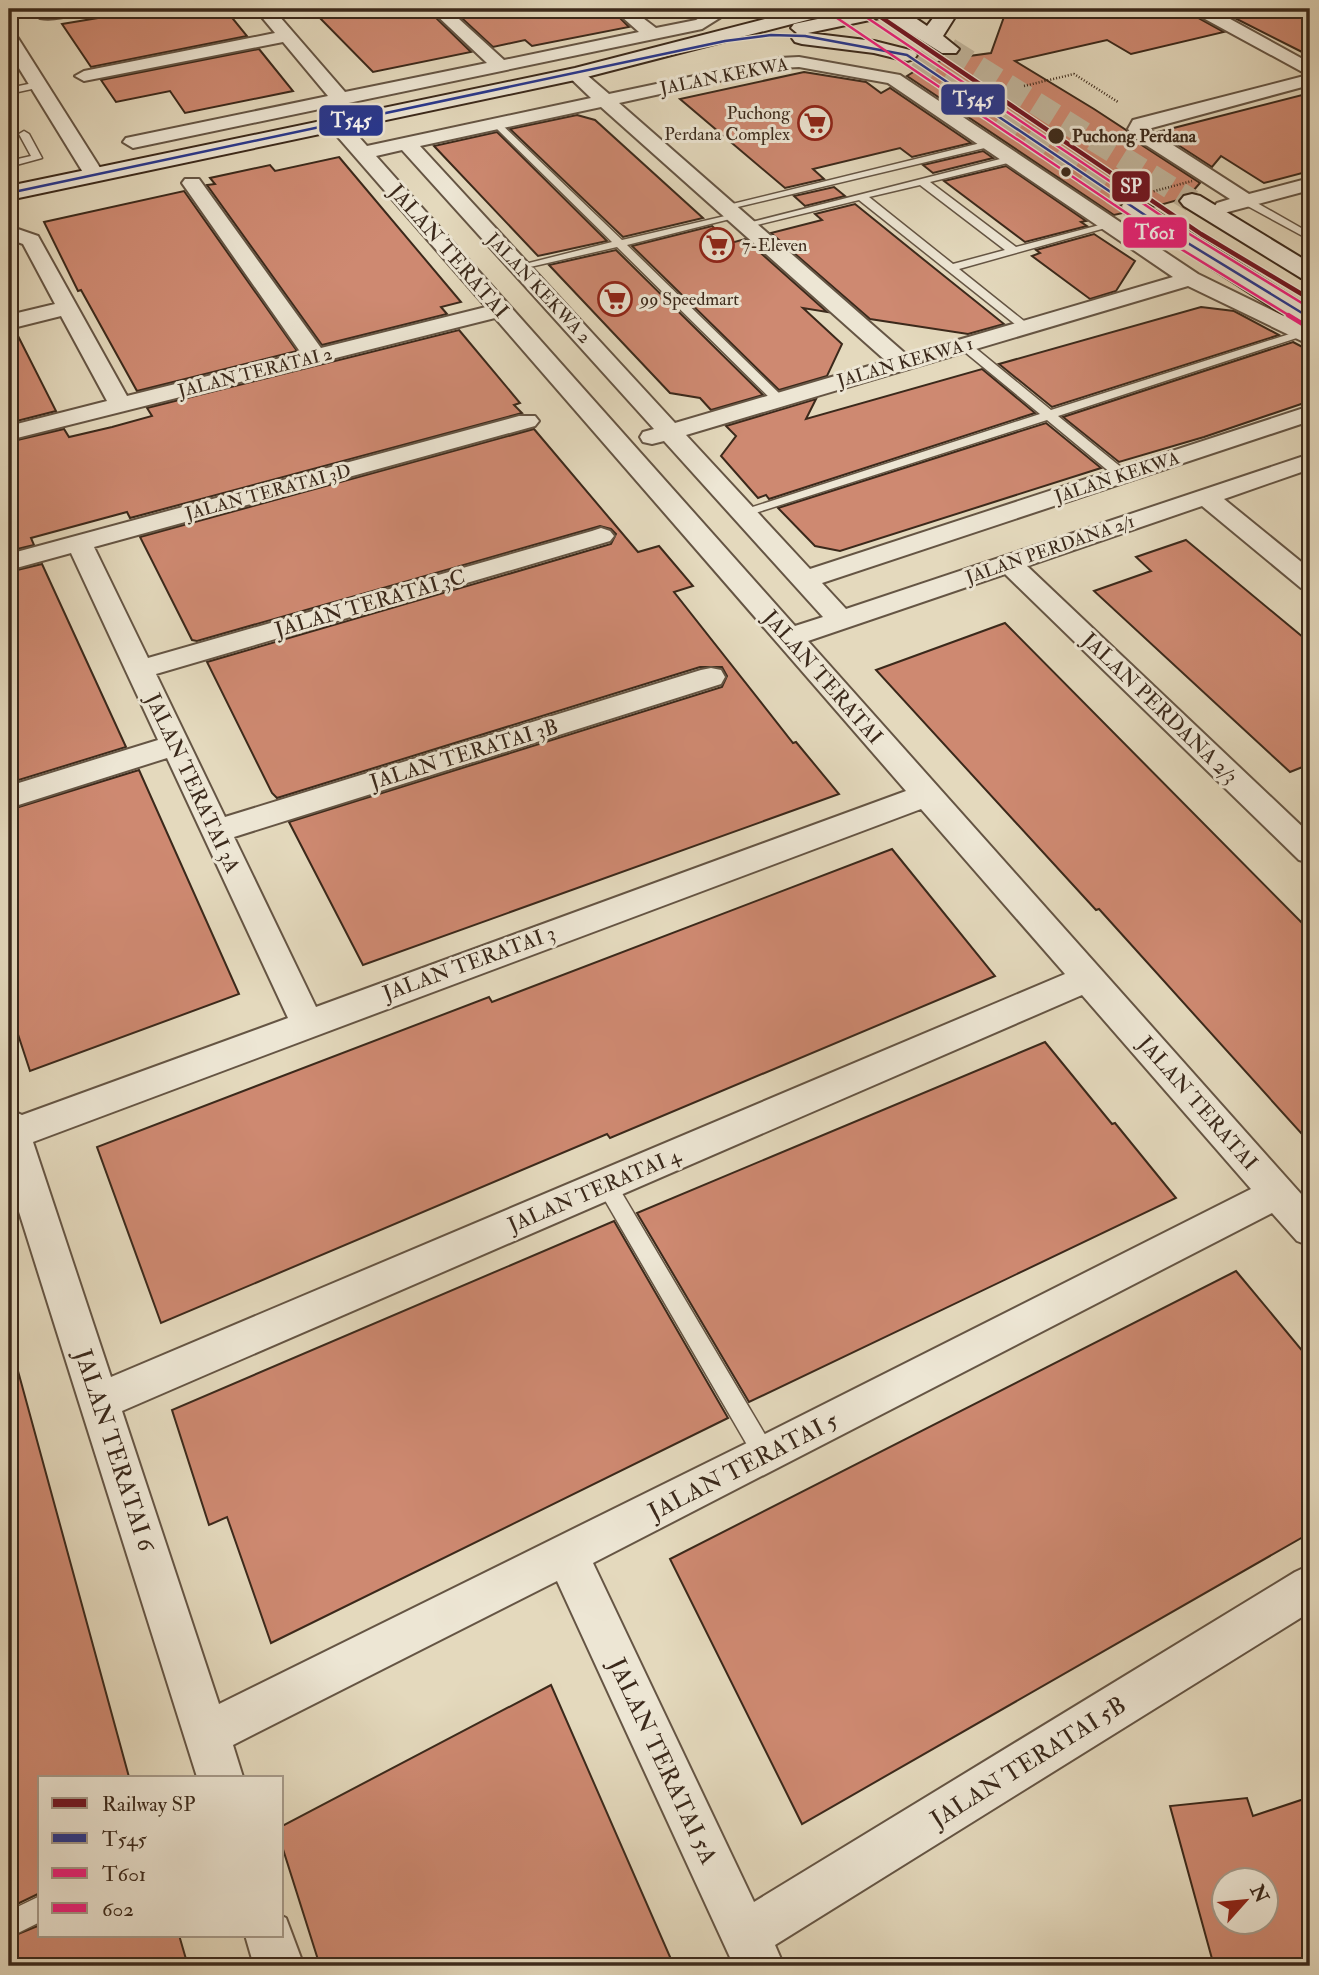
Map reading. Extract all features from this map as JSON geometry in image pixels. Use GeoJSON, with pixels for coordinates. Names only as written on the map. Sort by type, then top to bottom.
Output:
{"type":"FeatureCollection","features":[{"type":"Feature","properties":{"kind":"street"},"geometry":{"type":"LineString","coordinates":[[46,13],[72,9]]}},
{"type":"Feature","properties":{"kind":"street","name":"JALAN TERATAI"},"geometry":{"type":"LineString","coordinates":[[264,9],[287,36],[339,112],[363,153],[1310,1230]]}},
{"type":"Feature","properties":{"kind":"street"},"geometry":{"type":"LineString","coordinates":[[438,9],[500,66]]}},
{"type":"Feature","properties":{"kind":"street"},"geometry":{"type":"LineString","coordinates":[[621,9],[652,34]]}},
{"type":"Feature","properties":{"kind":"street"},"geometry":{"type":"LineString","coordinates":[[9,193],[339,112],[500,66],[702,24],[725,9]]}},
{"type":"Feature","properties":{"kind":"street"},"geometry":{"type":"LineString","coordinates":[[765,30],[775,9]]}},
{"type":"Feature","properties":{"kind":"street"},"geometry":{"type":"LineString","coordinates":[[765,30],[827,9]]}},
{"type":"Feature","properties":{"kind":"street"},"geometry":{"type":"LineString","coordinates":[[134,142],[575,74],[845,13],[888,9],[941,43],[939,22],[950,9]]}},
{"type":"Feature","properties":{"kind":"street"},"geometry":{"type":"LineString","coordinates":[[1199,9],[1310,70]]}},
{"type":"Feature","properties":{"kind":"street"},"geometry":{"type":"LineString","coordinates":[[765,30],[874,47],[911,57],[845,13]]}},
{"type":"Feature","properties":{"kind":"street"},"geometry":{"type":"LineString","coordinates":[[84,76],[287,36]]}},
{"type":"Feature","properties":{"kind":"street"},"geometry":{"type":"LineString","coordinates":[[9,38],[94,174]]}},
{"type":"Feature","properties":{"kind":"street","name":"JALAN KEKWA"},"geometry":{"type":"LineString","coordinates":[[363,153],[779,62],[799,62],[894,79],[1012,159],[1122,213],[1190,279],[1308,330]]}},
{"type":"Feature","properties":{"kind":"street"},"geometry":{"type":"LineString","coordinates":[[575,74],[902,363]]}},
{"type":"Feature","properties":{"kind":"street"},"geometry":{"type":"LineString","coordinates":[[1246,201],[1142,134],[1138,129],[1140,124],[1310,80]]}},
{"type":"Feature","properties":{"kind":"street","name":"JALAN KEKWA 2"},"geometry":{"type":"LineString","coordinates":[[407,144],[841,620]]}},
{"type":"Feature","properties":{"kind":"street"},"geometry":{"type":"LineString","coordinates":[[192,183],[315,356]]}},
{"type":"Feature","properties":{"kind":"street"},"geometry":{"type":"LineString","coordinates":[[1197,198],[1246,201],[1310,184]]}},
{"type":"Feature","properties":{"kind":"street"},"geometry":{"type":"LineString","coordinates":[[1197,198],[1310,273]]}},
{"type":"Feature","properties":{"kind":"street"},"geometry":{"type":"LineString","coordinates":[[1122,213],[1290,308],[1308,330]]}},
{"type":"Feature","properties":{"kind":"street"},"geometry":{"type":"LineString","coordinates":[[12,232],[31,240],[121,406]]}},
{"type":"Feature","properties":{"kind":"street","name":"JALAN KEKWA 1"},"geometry":{"type":"LineString","coordinates":[[621,446],[1190,279]]}},
{"type":"Feature","properties":{"kind":"street"},"geometry":{"type":"LineString","coordinates":[[9,321],[68,308]]}},
{"type":"Feature","properties":{"kind":"street","name":"JALAN TERATAI 2"},"geometry":{"type":"LineString","coordinates":[[9,433],[501,310]]}},
{"type":"Feature","properties":{"kind":"street","name":"JALAN KEKWA"},"geometry":{"type":"LineString","coordinates":[[804,580],[1310,413]]}},
{"type":"Feature","properties":{"kind":"street","name":"JALAN TERATAI 3D"},"geometry":{"type":"LineString","coordinates":[[9,562],[527,421]]}},
{"type":"Feature","properties":{"kind":"street","name":"JALAN PERDANA 2/1"},"geometry":{"type":"LineString","coordinates":[[789,638],[1310,461]]}},
{"type":"Feature","properties":{"kind":"street"},"geometry":{"type":"LineString","coordinates":[[1206,497],[1310,582]]}},
{"type":"Feature","properties":{"kind":"street","name":"JALAN TERATAI 3C"},"geometry":{"type":"LineString","coordinates":[[140,669],[601,537]]}},
{"type":"Feature","properties":{"kind":"street","name":"JALAN TERATAI 3A"},"geometry":{"type":"LineString","coordinates":[[80,544],[307,1023]]}},
{"type":"Feature","properties":{"kind":"street","name":"JALAN PERDANA 2/3"},"geometry":{"type":"LineString","coordinates":[[1009,563],[1310,852]]}},
{"type":"Feature","properties":{"kind":"street","name":"JALAN TERATAI 3B"},"geometry":{"type":"LineString","coordinates":[[216,831],[711,677]]}},
{"type":"Feature","properties":{"kind":"street"},"geometry":{"type":"LineString","coordinates":[[9,797],[175,745]]}},
{"type":"Feature","properties":{"kind":"street","name":"JALAN TERATAI 3"},"geometry":{"type":"LineString","coordinates":[[10,1129],[927,795]]}},
{"type":"Feature","properties":{"kind":"street","name":"JALAN TERATAI 4"},"geometry":{"type":"LineString","coordinates":[[100,1402],[1088,978]]}},
{"type":"Feature","properties":{"kind":"street","name":"JALAN TERATAI 6"},"geometry":{"type":"LineString","coordinates":[[10,1129],[18,1181],[100,1402],[220,1776]]}},
{"type":"Feature","properties":{"kind":"street","name":"JALAN TERATAI 5"},"geometry":{"type":"LineString","coordinates":[[206,1734],[765,1455],[1277,1193]]}},
{"type":"Feature","properties":{"kind":"street","name":"JALAN TERATAI 5A"},"geometry":{"type":"LineString","coordinates":[[567,1555],[752,1951]]}},
{"type":"Feature","properties":{"kind":"street","name":"JALAN TERATAI 5B"},"geometry":{"type":"LineString","coordinates":[[752,1951],[1310,1587]]}},
{"type":"Feature","properties":{"kind":"street"},"geometry":{"type":"LineString","coordinates":[[270,1937],[279,1966]]}},
{"type":"Feature","properties":{"kind":"lane"},"geometry":{"type":"LineString","coordinates":[[9,91],[38,85]]}},
{"type":"Feature","properties":{"kind":"lane"},"geometry":{"type":"LineString","coordinates":[[498,124],[779,400]]}},
{"type":"Feature","properties":{"kind":"lane"},"geometry":{"type":"LineString","coordinates":[[9,164],[37,158],[24,134]]}},
{"type":"Feature","properties":{"kind":"lane"},"geometry":{"type":"LineString","coordinates":[[521,268],[735,215],[989,144]]}},
{"type":"Feature","properties":{"kind":"lane"},"geometry":{"type":"LineString","coordinates":[[735,215],[861,196],[1012,159]]}},
{"type":"Feature","properties":{"kind":"lane"},"geometry":{"type":"LineString","coordinates":[[921,181],[1014,251]]}},
{"type":"Feature","properties":{"kind":"lane"},"geometry":{"type":"LineString","coordinates":[[861,196],[1025,327]]}},
{"type":"Feature","properties":{"kind":"lane"},"geometry":{"type":"LineString","coordinates":[[1246,201],[1310,237]]}},
{"type":"Feature","properties":{"kind":"lane"},"geometry":{"type":"LineString","coordinates":[[951,268],[1014,251],[1122,213]]}},
{"type":"Feature","properties":{"kind":"lane"},"geometry":{"type":"LineString","coordinates":[[744,512],[1308,330]]}},
{"type":"Feature","properties":{"kind":"lane"},"geometry":{"type":"LineString","coordinates":[[964,345],[1122,475]]}},
{"type":"Feature","properties":{"kind":"lane"},"geometry":{"type":"LineString","coordinates":[[606,1184],[765,1455]]}},
{"type":"Feature","properties":{"kind":"lane"},"geometry":{"type":"LineString","coordinates":[[16,1921],[38,1910]]}},
{"type":"Feature","properties":{"kind":"path"},"geometry":{"type":"LineString","coordinates":[[1024,86],[1074,74],[1118,102]]}},
{"type":"Feature","properties":{"kind":"path"},"geometry":{"type":"LineString","coordinates":[[1122,213],[1114,202],[1197,198]]}},
{"type":"Feature","properties":{"kind":"building"},"geometry":{"type":"Polygon","coordinates":[[[152,9],[225,9],[247,36],[91,67],[62,24],[152,9]]]}},
{"type":"Feature","properties":{"kind":"building"},"geometry":{"type":"Polygon","coordinates":[[[311,9],[427,9],[471,52],[373,72],[311,9]]]}},
{"type":"Feature","properties":{"kind":"building"},"geometry":{"type":"Polygon","coordinates":[[[452,9],[611,9],[629,27],[532,46],[525,40],[493,47],[452,9]]]}},
{"type":"Feature","properties":{"kind":"building","name":"Puchong Perdana"},"geometry":{"type":"Polygon","coordinates":[[[1028,9],[1189,9],[1193,15],[1224,32],[1131,54],[1107,40],[1015,61],[1126,130],[1134,140],[1200,183],[1193,191],[1183,193],[1178,200],[1153,207],[1134,197],[1124,199],[1118,207],[1123,213],[1114,215],[907,76],[920,68],[947,59],[991,53],[1005,14],[1028,9]]]}},
{"type":"Feature","properties":{"kind":"building"},"geometry":{"type":"Polygon","coordinates":[[[1217,9],[1292,9],[1310,18],[1310,56],[1217,9]]]}},
{"type":"Feature","properties":{"kind":"building"},"geometry":{"type":"Polygon","coordinates":[[[259,49],[293,91],[185,113],[170,91],[116,102],[101,80],[259,49]]]}},
{"type":"Feature","properties":{"kind":"building","name":"Puchong Perdana Complex"},"geometry":{"type":"Polygon","coordinates":[[[804,72],[866,82],[881,93],[890,88],[971,143],[912,157],[900,148],[813,169],[824,179],[785,188],[680,99],[804,72]]]}},
{"type":"Feature","properties":{"kind":"building"},"geometry":{"type":"Polygon","coordinates":[[[1310,93],[1310,171],[1264,183],[1221,156],[1212,167],[1158,132],[1310,93]]]}},
{"type":"Feature","properties":{"kind":"building"},"geometry":{"type":"Polygon","coordinates":[[[577,115],[595,120],[703,218],[623,237],[510,129],[577,115]]]}},
{"type":"Feature","properties":{"kind":"building"},"geometry":{"type":"Polygon","coordinates":[[[497,132],[607,241],[538,256],[434,146],[497,132]]]}},
{"type":"Feature","properties":{"kind":"building"},"geometry":{"type":"Polygon","coordinates":[[[983,151],[993,158],[933,173],[923,165],[983,151]]]}},
{"type":"Feature","properties":{"kind":"building"},"geometry":{"type":"Polygon","coordinates":[[[339,157],[461,302],[441,307],[447,314],[322,345],[207,185],[215,184],[210,178],[270,165],[275,171],[339,157]]]}},
{"type":"Feature","properties":{"kind":"building"},"geometry":{"type":"Polygon","coordinates":[[[1006,166],[1086,221],[1081,222],[1087,226],[1025,242],[944,181],[1006,166]]]}},
{"type":"Feature","properties":{"kind":"building"},"geometry":{"type":"Polygon","coordinates":[[[834,187],[845,196],[805,206],[794,196],[834,187]]]}},
{"type":"Feature","properties":{"kind":"building"},"geometry":{"type":"Polygon","coordinates":[[[184,191],[297,351],[137,391],[81,290],[78,291],[44,222],[184,191]]]}},
{"type":"Feature","properties":{"kind":"building"},"geometry":{"type":"Polygon","coordinates":[[[855,204],[1004,324],[968,334],[870,319],[771,233],[822,220],[815,214],[855,204]]]}},
{"type":"Feature","properties":{"kind":"building"},"geometry":{"type":"Polygon","coordinates":[[[712,226],[731,243],[745,239],[827,312],[803,308],[842,344],[827,376],[779,390],[632,246],[712,226]]]}},
{"type":"Feature","properties":{"kind":"building"},"geometry":{"type":"Polygon","coordinates":[[[1094,234],[1135,261],[1116,291],[1090,299],[1032,256],[1040,253],[1036,250],[1094,234]]]}},
{"type":"Feature","properties":{"kind":"building"},"geometry":{"type":"Polygon","coordinates":[[[616,250],[763,395],[711,410],[700,398],[670,393],[549,265],[616,250]]]}},
{"type":"Feature","properties":{"kind":"building"},"geometry":{"type":"Polygon","coordinates":[[[1201,307],[1234,311],[1279,335],[1052,407],[999,364],[1201,307]]]}},
{"type":"Feature","properties":{"kind":"building"},"geometry":{"type":"Polygon","coordinates":[[[15,330],[56,411],[9,423],[9,331],[15,330]]]}},
{"type":"Feature","properties":{"kind":"building"},"geometry":{"type":"Polygon","coordinates":[[[459,330],[520,403],[514,405],[522,413],[130,518],[127,512],[31,538],[34,545],[9,551],[9,442],[64,429],[69,437],[112,427],[152,416],[147,408],[459,330]]]}},
{"type":"Feature","properties":{"kind":"building"},"geometry":{"type":"Polygon","coordinates":[[[1293,342],[1310,351],[1310,401],[1204,437],[1119,462],[1063,417],[1293,342]]]}},
{"type":"Feature","properties":{"kind":"building"},"geometry":{"type":"Polygon","coordinates":[[[982,369],[1035,413],[769,499],[766,495],[758,498],[721,456],[736,436],[726,426],[816,399],[806,419],[982,369]]]}},
{"type":"Feature","properties":{"kind":"building"},"geometry":{"type":"Polygon","coordinates":[[[1046,423],[1101,468],[840,551],[815,546],[778,508],[1046,423]]]}},
{"type":"Feature","properties":{"kind":"building"},"geometry":{"type":"Polygon","coordinates":[[[534,429],[638,552],[659,546],[693,586],[674,592],[793,743],[796,742],[839,794],[363,965],[289,822],[722,687],[727,676],[722,667],[700,667],[277,798],[272,793],[207,662],[611,544],[616,534],[611,529],[600,526],[197,641],[192,640],[140,537],[534,429]]]}},
{"type":"Feature","properties":{"kind":"building"},"geometry":{"type":"Polygon","coordinates":[[[1186,540],[1310,643],[1310,764],[1290,772],[1094,591],[1151,571],[1136,557],[1186,540]]]}},
{"type":"Feature","properties":{"kind":"building"},"geometry":{"type":"Polygon","coordinates":[[[42,564],[126,747],[9,783],[9,572],[42,564]]]}},
{"type":"Feature","properties":{"kind":"building"},"geometry":{"type":"Polygon","coordinates":[[[1005,623],[1310,931],[1310,1143],[1099,909],[1096,910],[876,670],[1005,623]]]}},
{"type":"Feature","properties":{"kind":"building"},"geometry":{"type":"Polygon","coordinates":[[[139,770],[239,994],[30,1071],[9,1007],[9,810],[139,770]]]}},
{"type":"Feature","properties":{"kind":"building"},"geometry":{"type":"Polygon","coordinates":[[[892,849],[995,976],[610,1138],[607,1134],[161,1323],[97,1147],[489,997],[492,1002],[892,849]]]}},
{"type":"Feature","properties":{"kind":"building"},"geometry":{"type":"Polygon","coordinates":[[[1045,1042],[1176,1198],[749,1402],[637,1213],[1045,1042]]]}},
{"type":"Feature","properties":{"kind":"building"},"geometry":{"type":"Polygon","coordinates":[[[614,1221],[728,1418],[271,1643],[227,1517],[209,1525],[172,1410],[614,1221]]]}},
{"type":"Feature","properties":{"kind":"building"},"geometry":{"type":"Polygon","coordinates":[[[1236,1271],[1310,1360],[1310,1533],[802,1824],[670,1559],[1236,1271]]]}},
{"type":"Feature","properties":{"kind":"building"},"geometry":{"type":"Polygon","coordinates":[[[18,1371],[129,1776],[38,1776],[38,1894],[9,1908],[9,1372],[18,1371]]]}},
{"type":"Feature","properties":{"kind":"building"},"geometry":{"type":"Polygon","coordinates":[[[551,1685],[674,1966],[320,1966],[284,1852],[284,1825],[551,1685]]]}},
{"type":"Feature","properties":{"kind":"building"},"geometry":{"type":"Polygon","coordinates":[[[1310,1797],[1310,1966],[1214,1966],[1170,1806],[1247,1798],[1253,1816],[1310,1797]]]}},
{"type":"Feature","properties":{"kind":"building"},"geometry":{"type":"Polygon","coordinates":[[[38,1926],[38,1937],[180,1937],[188,1966],[20,1966],[13,1936],[38,1926]]]}},
{"type":"Feature","properties":{"kind":"tunnel"},"geometry":{"type":"LineString","coordinates":[[949,49],[1192,201]]}},
{"type":"Feature","properties":{"kind":"tunnel"},"geometry":{"type":"LineString","coordinates":[[915,60],[1133,207]]}},
{"type":"Feature","properties":{"kind":"rail line","name":"SP"},"geometry":{"type":"LineString","coordinates":[[869,9],[1201,234],[1310,299]]}},
{"type":"Feature","properties":{"kind":"transit line","name":"602"},"geometry":{"type":"LineString","coordinates":[[854,9],[1178,227],[1310,308]]}},
{"type":"Feature","properties":{"kind":"transit line","name":"T601"},"geometry":{"type":"LineString","coordinates":[[834,16],[1168,241],[1306,326]]}},
{"type":"Feature","properties":{"kind":"transit line","name":"T545"},"geometry":{"type":"LineString","coordinates":[[9,193],[725,41],[771,35],[805,36],[907,55],[1173,234],[1310,318]]}},
{"type":"Feature","properties":{"kind":"place","name":"Puchong Perdana Complex"},"geometry":{"type":"Point","coordinates":[815,123]}},
{"type":"Feature","properties":{"kind":"place","name":"Puchong Perdana"},"geometry":{"type":"Point","coordinates":[1056,136]}},
{"type":"Feature","properties":{"kind":"place","name":"7-Eleven"},"geometry":{"type":"Point","coordinates":[717,245]}},
{"type":"Feature","properties":{"kind":"place","name":"99 Speedmart"},"geometry":{"type":"Point","coordinates":[615,299]}}]}
